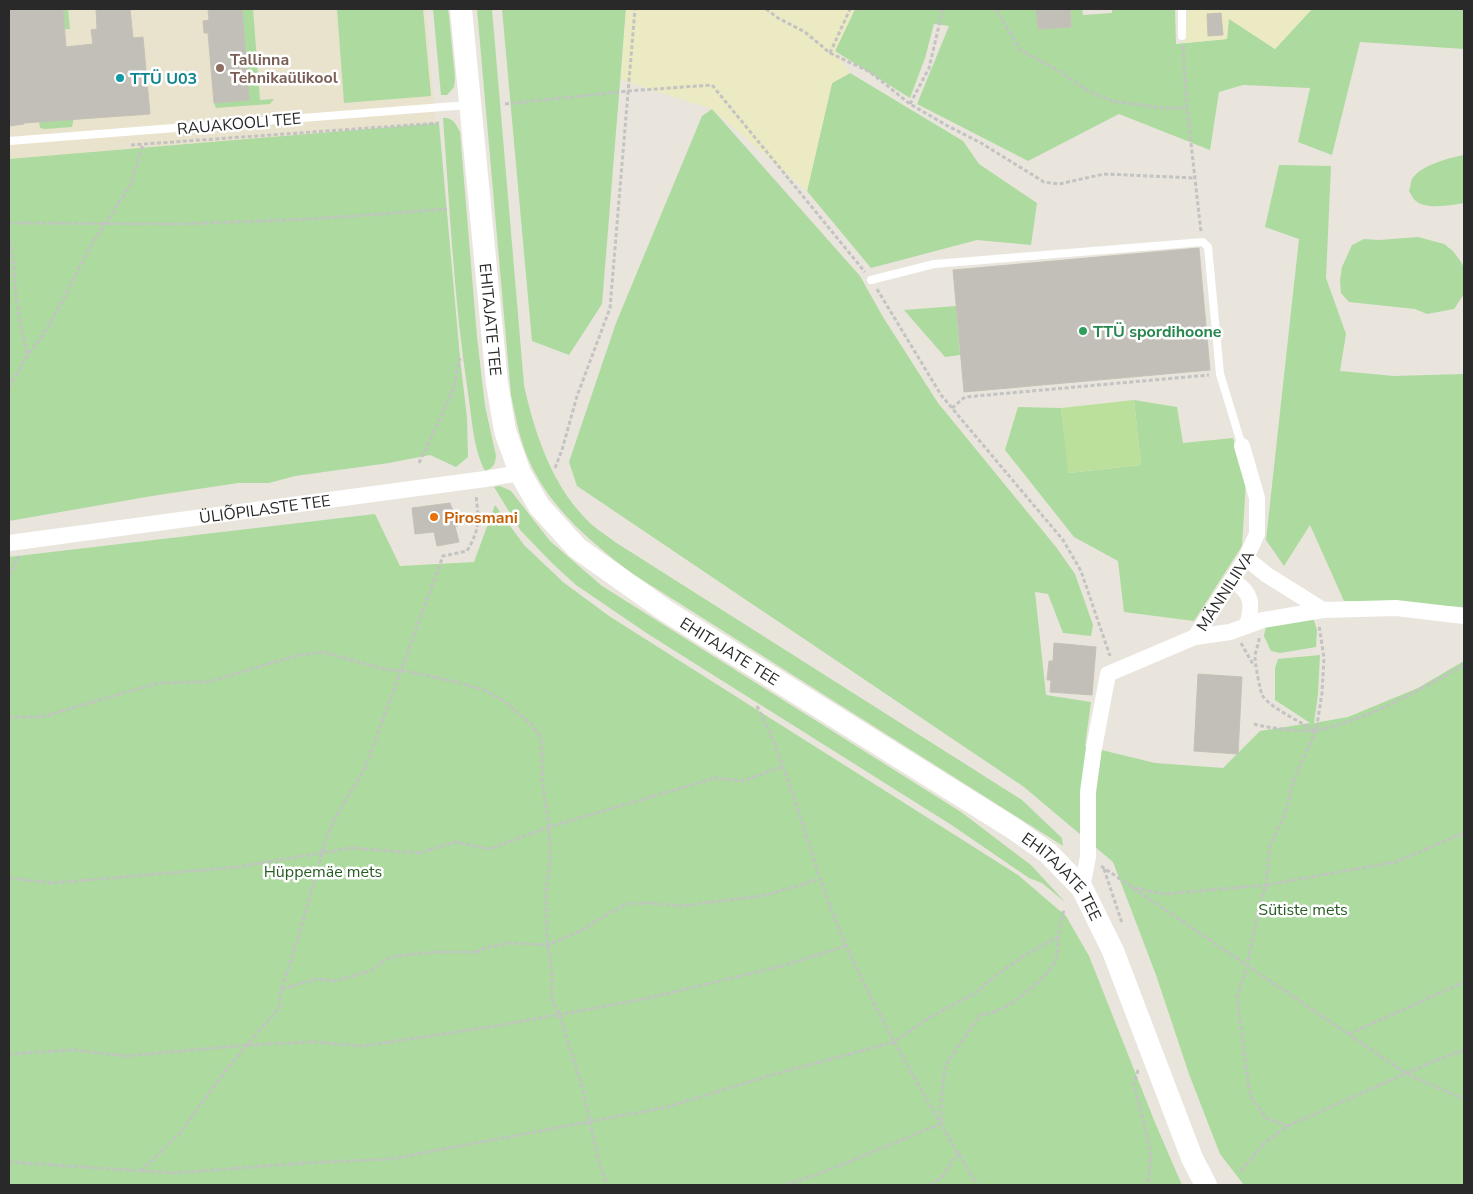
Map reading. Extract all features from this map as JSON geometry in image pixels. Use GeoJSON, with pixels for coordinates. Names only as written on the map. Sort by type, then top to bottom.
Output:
{"type":"FeatureCollection","features":[{"type":"Feature","properties":{"kind":"main road","name":"EHITAJATE TEE"},"geometry":{"type":"LineString","coordinates":[[461,9],[497,383],[505,431],[520,473],[539,506],[577,548],[666,611],[1014,829],[1048,853],[1082,888],[1113,951],[1192,1158],[1206,1185]]}},
{"type":"Feature","properties":{"kind":"street","name":"MÄNNILIIVA"},"geometry":{"type":"LineString","coordinates":[[1115,671],[1195,637],[1246,558],[1257,534],[1257,498],[1242,446]]}},
{"type":"Feature","properties":{"kind":"street","name":"ÜLIÕPILASTE TEE"},"geometry":{"type":"LineString","coordinates":[[9,543],[520,473]]}},
{"type":"Feature","properties":{"kind":"street"},"geometry":{"type":"LineString","coordinates":[[1246,558],[1256,568],[1319,610]]}},
{"type":"Feature","properties":{"kind":"street"},"geometry":{"type":"LineString","coordinates":[[1232,580],[1250,596],[1252,609],[1251,625]]}},
{"type":"Feature","properties":{"kind":"street"},"geometry":{"type":"LineString","coordinates":[[1195,637],[1230,632],[1263,620],[1319,610],[1396,608],[1464,616]]}},
{"type":"Feature","properties":{"kind":"street"},"geometry":{"type":"LineString","coordinates":[[1082,888],[1088,858],[1088,792],[1094,748],[1108,674],[1115,671]]}},
{"type":"Feature","properties":{"kind":"lane"},"geometry":{"type":"LineString","coordinates":[[1182,9],[1182,36]]}},
{"type":"Feature","properties":{"kind":"lane","name":"RAUAKOOLI TEE"},"geometry":{"type":"LineString","coordinates":[[9,141],[470,105]]}},
{"type":"Feature","properties":{"kind":"lane"},"geometry":{"type":"LineString","coordinates":[[871,280],[934,264],[1203,242],[1208,247],[1220,374],[1242,446]]}},
{"type":"Feature","properties":{"kind":"path"},"geometry":{"type":"LineString","coordinates":[[555,468],[565,441],[577,396],[610,308],[635,9]]}},
{"type":"Feature","properties":{"kind":"path"},"geometry":{"type":"LineString","coordinates":[[766,9],[778,18],[805,32],[830,53],[870,72],[910,104],[981,143],[1044,182],[1059,184],[1104,174],[1195,178]]}},
{"type":"Feature","properties":{"kind":"path"},"geometry":{"type":"LineString","coordinates":[[830,53],[850,9]]}},
{"type":"Feature","properties":{"kind":"path"},"geometry":{"type":"LineString","coordinates":[[910,104],[929,68],[943,9]]}},
{"type":"Feature","properties":{"kind":"path"},"geometry":{"type":"LineString","coordinates":[[996,9],[1021,50],[1056,69],[1088,91],[1112,101],[1163,108],[1187,108]]}},
{"type":"Feature","properties":{"kind":"path"},"geometry":{"type":"LineString","coordinates":[[1182,36],[1187,108],[1203,242]]}},
{"type":"Feature","properties":{"kind":"path"},"geometry":{"type":"LineString","coordinates":[[505,104],[628,91],[712,85],[871,280],[941,395],[1063,540],[1082,571],[1115,671]]}},
{"type":"Feature","properties":{"kind":"path"},"geometry":{"type":"LineString","coordinates":[[123,146],[439,123]]}},
{"type":"Feature","properties":{"kind":"path"},"geometry":{"type":"LineString","coordinates":[[9,387],[28,354],[44,335],[90,247],[132,184],[142,144],[148,130]]}},
{"type":"Feature","properties":{"kind":"path"},"geometry":{"type":"LineString","coordinates":[[9,223],[182,224],[312,219],[447,209]]}},
{"type":"Feature","properties":{"kind":"path"},"geometry":{"type":"LineString","coordinates":[[9,241],[13,255],[20,328],[28,354]]}},
{"type":"Feature","properties":{"kind":"path"},"geometry":{"type":"LineString","coordinates":[[419,463],[452,393],[460,358]]}},
{"type":"Feature","properties":{"kind":"path"},"geometry":{"type":"LineString","coordinates":[[952,408],[965,397],[1220,374]]}},
{"type":"Feature","properties":{"kind":"path"},"geometry":{"type":"LineString","coordinates":[[140,1171],[179,1134],[225,1071],[279,1008],[282,989],[322,851],[334,820],[365,768],[443,556],[467,551],[476,535],[478,520],[474,480]]}},
{"type":"Feature","properties":{"kind":"path"},"geometry":{"type":"LineString","coordinates":[[1288,1126],[1266,1118],[1250,1096],[1237,997],[1247,966],[1259,906],[1266,885],[1270,846],[1285,814],[1293,781],[1316,731],[1322,693],[1324,658],[1319,610]]}},
{"type":"Feature","properties":{"kind":"path"},"geometry":{"type":"LineString","coordinates":[[1251,625],[1259,634],[1255,655],[1262,695],[1277,708],[1316,731]]}},
{"type":"Feature","properties":{"kind":"path"},"geometry":{"type":"LineString","coordinates":[[1230,632],[1240,641],[1256,668]]}},
{"type":"Feature","properties":{"kind":"path"},"geometry":{"type":"LineString","coordinates":[[9,717],[42,716],[158,683],[208,682],[295,656],[322,652],[388,670],[401,670],[484,690],[504,701],[530,723],[541,738],[543,787],[549,827],[550,859],[546,891],[548,945],[552,972],[551,998],[559,1014],[581,1082],[599,1163],[606,1185]]}},
{"type":"Feature","properties":{"kind":"path"},"geometry":{"type":"LineString","coordinates":[[1254,724],[1267,728],[1316,731],[1363,715],[1421,689],[1464,665]]}},
{"type":"Feature","properties":{"kind":"path"},"geometry":{"type":"LineString","coordinates":[[757,706],[770,731],[820,879],[846,946],[894,1042],[977,1185]]}},
{"type":"Feature","properties":{"kind":"path"},"geometry":{"type":"LineString","coordinates":[[9,878],[61,883],[238,867],[322,851],[350,848],[419,853],[456,842],[489,849],[549,827],[715,778],[742,781],[782,767]]}},
{"type":"Feature","properties":{"kind":"path"},"geometry":{"type":"LineString","coordinates":[[1132,888],[1164,894],[1266,885],[1395,862],[1464,832]]}},
{"type":"Feature","properties":{"kind":"path"},"geometry":{"type":"LineString","coordinates":[[1088,858],[1407,1074],[1464,1099]]}},
{"type":"Feature","properties":{"kind":"path"},"geometry":{"type":"LineString","coordinates":[[282,989],[316,979],[334,981],[370,971],[385,960],[396,956],[437,952],[476,952],[489,947],[510,943],[548,945],[582,930],[627,904],[649,903],[681,906],[737,899],[767,895],[820,879]]}},
{"type":"Feature","properties":{"kind":"path"},"geometry":{"type":"LineString","coordinates":[[941,1124],[941,1102],[945,1066],[980,1015],[999,1010],[1018,998],[1052,967],[1056,958],[1058,936],[1064,909]]}},
{"type":"Feature","properties":{"kind":"path"},"geometry":{"type":"LineString","coordinates":[[9,1162],[174,1173],[305,1163],[391,1159],[667,1106],[894,1042],[927,1019],[975,993],[1025,955],[1058,936]]}},
{"type":"Feature","properties":{"kind":"path"},"geometry":{"type":"LineString","coordinates":[[9,1054],[73,1050],[128,1056],[247,1045],[313,1042],[362,1046],[662,995],[782,966],[846,946]]}},
{"type":"Feature","properties":{"kind":"path"},"geometry":{"type":"LineString","coordinates":[[1349,1034],[1464,982]]}},
{"type":"Feature","properties":{"kind":"path"},"geometry":{"type":"LineString","coordinates":[[1241,1171],[1265,1142],[1288,1126],[1427,1064],[1464,1050]]}},
{"type":"Feature","properties":{"kind":"path"},"geometry":{"type":"LineString","coordinates":[[1138,1070],[1134,1085],[1151,1151],[1148,1185]]}},
{"type":"Feature","properties":{"kind":"path"},"geometry":{"type":"LineString","coordinates":[[786,1185],[824,1173],[941,1124]]}},
{"type":"Feature","properties":{"kind":"path"},"geometry":{"type":"LineString","coordinates":[[931,1185],[942,1177],[958,1153]]}},
{"type":"Feature","properties":{"kind":"shaded area","name":"Tallinna Tehnikaülikool"},"geometry":{"type":"Polygon","coordinates":[[[9,9],[426,9],[436,127],[9,159],[9,9]]]}},
{"type":"Feature","properties":{"kind":"green space"},"geometry":{"type":"Polygon","coordinates":[[[63,9],[68,9],[70,29],[65,29],[63,9]]]}},
{"type":"Feature","properties":{"kind":"green space"},"geometry":{"type":"Polygon","coordinates":[[[242,9],[253,9],[260,100],[274,99],[270,104],[216,108],[214,103],[248,100],[242,9]]]}},
{"type":"Feature","properties":{"kind":"green space"},"geometry":{"type":"Polygon","coordinates":[[[337,9],[423,9],[431,96],[344,103],[337,9]]]}},
{"type":"Feature","properties":{"kind":"green space"},"geometry":{"type":"Polygon","coordinates":[[[433,9],[448,9],[455,78],[454,87],[447,95],[441,95],[433,9]]]}},
{"type":"Feature","properties":{"kind":"green space"},"geometry":{"type":"Polygon","coordinates":[[[477,9],[492,9],[524,385],[533,420],[553,473],[573,504],[588,521],[615,542],[1022,800],[1062,838],[1063,846],[633,574],[575,526],[540,482],[524,448],[511,395],[477,9]]]}},
{"type":"Feature","properties":{"kind":"green space"},"geometry":{"type":"Polygon","coordinates":[[[502,9],[626,9],[602,304],[569,355],[532,341],[502,9]]]}},
{"type":"Feature","properties":{"kind":"green space"},"geometry":{"type":"Polygon","coordinates":[[[855,9],[1036,9],[1038,29],[1071,27],[1070,9],[1082,9],[1083,15],[1112,13],[1112,9],[1175,9],[1176,44],[1227,39],[1228,18],[1275,49],[1312,9],[1464,9],[1464,49],[1360,42],[1332,155],[1298,142],[1310,88],[1243,85],[1219,92],[1210,150],[1119,114],[1028,161],[917,104],[949,26],[934,24],[925,58],[910,98],[835,51],[855,9]]]}},
{"type":"Feature","properties":{"kind":"green space"},"geometry":{"type":"Polygon","coordinates":[[[850,73],[963,141],[979,164],[1037,203],[1031,245],[977,240],[871,268],[807,191],[832,83],[850,73]]]}},
{"type":"Feature","properties":{"kind":"green space","name":"Sütiste mets"},"geometry":{"type":"Polygon","coordinates":[[[712,109],[860,276],[883,317],[938,403],[1056,547],[1075,574],[1093,625],[1091,636],[1063,633],[1048,594],[1035,592],[1046,695],[1091,702],[1085,746],[1155,763],[1223,768],[1260,731],[1310,723],[1275,700],[1275,668],[1278,659],[1320,655],[1314,723],[1348,717],[1418,688],[1464,661],[1464,1185],[1244,1185],[1220,1154],[1189,1074],[1156,975],[1113,862],[1024,787],[577,486],[569,462],[616,323],[702,116],[712,109]]]}},
{"type":"Feature","properties":{"kind":"green space"},"geometry":{"type":"Polygon","coordinates":[[[74,118],[72,127],[40,128],[39,121],[74,118]]]}},
{"type":"Feature","properties":{"kind":"green space"},"geometry":{"type":"Polygon","coordinates":[[[443,118],[452,120],[460,132],[477,337],[485,406],[496,456],[493,466],[485,471],[475,443],[463,359],[443,118]]]}},
{"type":"Feature","properties":{"kind":"green space"},"geometry":{"type":"Polygon","coordinates":[[[439,123],[467,418],[468,457],[456,467],[430,455],[389,463],[295,476],[269,483],[238,483],[9,521],[9,159],[439,123]]]}},
{"type":"Feature","properties":{"kind":"green space"},"geometry":{"type":"Polygon","coordinates":[[[1464,155],[1464,203],[1432,206],[1420,204],[1414,199],[1409,191],[1412,179],[1416,174],[1428,166],[1464,155]]]}},
{"type":"Feature","properties":{"kind":"green space"},"geometry":{"type":"Polygon","coordinates":[[[1279,165],[1331,166],[1326,278],[1346,334],[1340,371],[1394,376],[1464,374],[1464,607],[1344,601],[1310,525],[1284,566],[1266,540],[1299,239],[1265,227],[1279,165]]]}},
{"type":"Feature","properties":{"kind":"green space"},"geometry":{"type":"Polygon","coordinates":[[[1418,237],[1444,244],[1453,251],[1464,268],[1464,294],[1454,309],[1427,314],[1415,309],[1349,302],[1341,293],[1342,267],[1352,245],[1364,239],[1379,240],[1418,237]]]}},
{"type":"Feature","properties":{"kind":"green space"},"geometry":{"type":"Polygon","coordinates":[[[956,306],[960,355],[945,357],[904,310],[956,306]]]}},
{"type":"Feature","properties":{"kind":"green space"},"geometry":{"type":"Polygon","coordinates":[[[1134,400],[1177,407],[1183,443],[1233,438],[1246,481],[1242,546],[1194,621],[1124,612],[1118,561],[1074,537],[1005,450],[1018,407],[1061,408],[1069,473],[1141,465],[1134,400]]]}},
{"type":"Feature","properties":{"kind":"green space"},"geometry":{"type":"Polygon","coordinates":[[[1134,400],[1141,465],[1068,473],[1061,408],[1134,400]]]}},
{"type":"Feature","properties":{"kind":"green space"},"geometry":{"type":"Polygon","coordinates":[[[500,486],[511,491],[550,541],[602,586],[961,812],[1031,865],[1065,902],[1042,883],[1029,878],[950,824],[648,634],[576,585],[521,531],[494,487],[500,486]]]}},
{"type":"Feature","properties":{"kind":"green space","name":"Hüppemäe mets"},"geometry":{"type":"Polygon","coordinates":[[[495,505],[524,545],[563,582],[609,616],[1018,875],[1066,916],[1089,956],[1156,1125],[1182,1185],[9,1185],[9,557],[375,514],[400,566],[474,562],[495,505]]]}},
{"type":"Feature","properties":{"kind":"green space"},"geometry":{"type":"Polygon","coordinates":[[[1312,614],[1317,630],[1316,647],[1280,653],[1271,651],[1264,636],[1267,620],[1312,614]]]}},
{"type":"Feature","properties":{"kind":"sand"},"geometry":{"type":"Polygon","coordinates":[[[626,9],[855,9],[835,51],[850,73],[832,83],[807,191],[712,109],[621,80],[626,9]]]}},
{"type":"Feature","properties":{"kind":"sand"},"geometry":{"type":"Polygon","coordinates":[[[1188,9],[1312,9],[1275,49],[1229,19],[1227,39],[1185,43],[1188,9]]]}},
{"type":"Feature","properties":{"kind":"building"},"geometry":{"type":"Polygon","coordinates":[[[9,9],[63,9],[66,47],[93,44],[91,30],[97,29],[96,9],[130,9],[133,38],[143,37],[150,114],[24,123],[9,126],[9,9]]]}},
{"type":"Feature","properties":{"kind":"building"},"geometry":{"type":"Polygon","coordinates":[[[208,9],[242,9],[249,100],[214,103],[208,33],[204,33],[203,21],[209,20],[208,9]]]}},
{"type":"Feature","properties":{"kind":"building"},"geometry":{"type":"Polygon","coordinates":[[[1036,9],[1070,9],[1071,27],[1038,29],[1036,9]]]}},
{"type":"Feature","properties":{"kind":"building"},"geometry":{"type":"Polygon","coordinates":[[[1221,13],[1223,35],[1208,36],[1207,14],[1221,13]]]}},
{"type":"Feature","properties":{"kind":"building","name":"TTÜ spordihoone"},"geometry":{"type":"Polygon","coordinates":[[[1199,248],[1210,370],[964,392],[953,270],[1199,248]]]}},
{"type":"Feature","properties":{"kind":"building","name":"Pirosmani"},"geometry":{"type":"Polygon","coordinates":[[[450,503],[458,526],[455,526],[459,542],[437,546],[434,532],[415,534],[412,508],[450,503]]]}},
{"type":"Feature","properties":{"kind":"building"},"geometry":{"type":"Polygon","coordinates":[[[1054,643],[1096,647],[1092,695],[1050,692],[1051,680],[1047,680],[1049,661],[1053,661],[1054,643]]]}},
{"type":"Feature","properties":{"kind":"building"},"geometry":{"type":"Polygon","coordinates":[[[1198,674],[1242,677],[1238,754],[1194,751],[1198,674]]]}},
{"type":"Feature","properties":{"kind":"place","name":"Tallinna Tehnikaülikool"},"geometry":{"type":"Point","coordinates":[220,68]}},
{"type":"Feature","properties":{"kind":"place","name":"TTÜ U03"},"geometry":{"type":"Point","coordinates":[120,78]}},
{"type":"Feature","properties":{"kind":"place","name":"TTÜ spordihoone"},"geometry":{"type":"Point","coordinates":[1083,331]}},
{"type":"Feature","properties":{"kind":"place","name":"Pirosmani"},"geometry":{"type":"Point","coordinates":[434,517]}}]}
